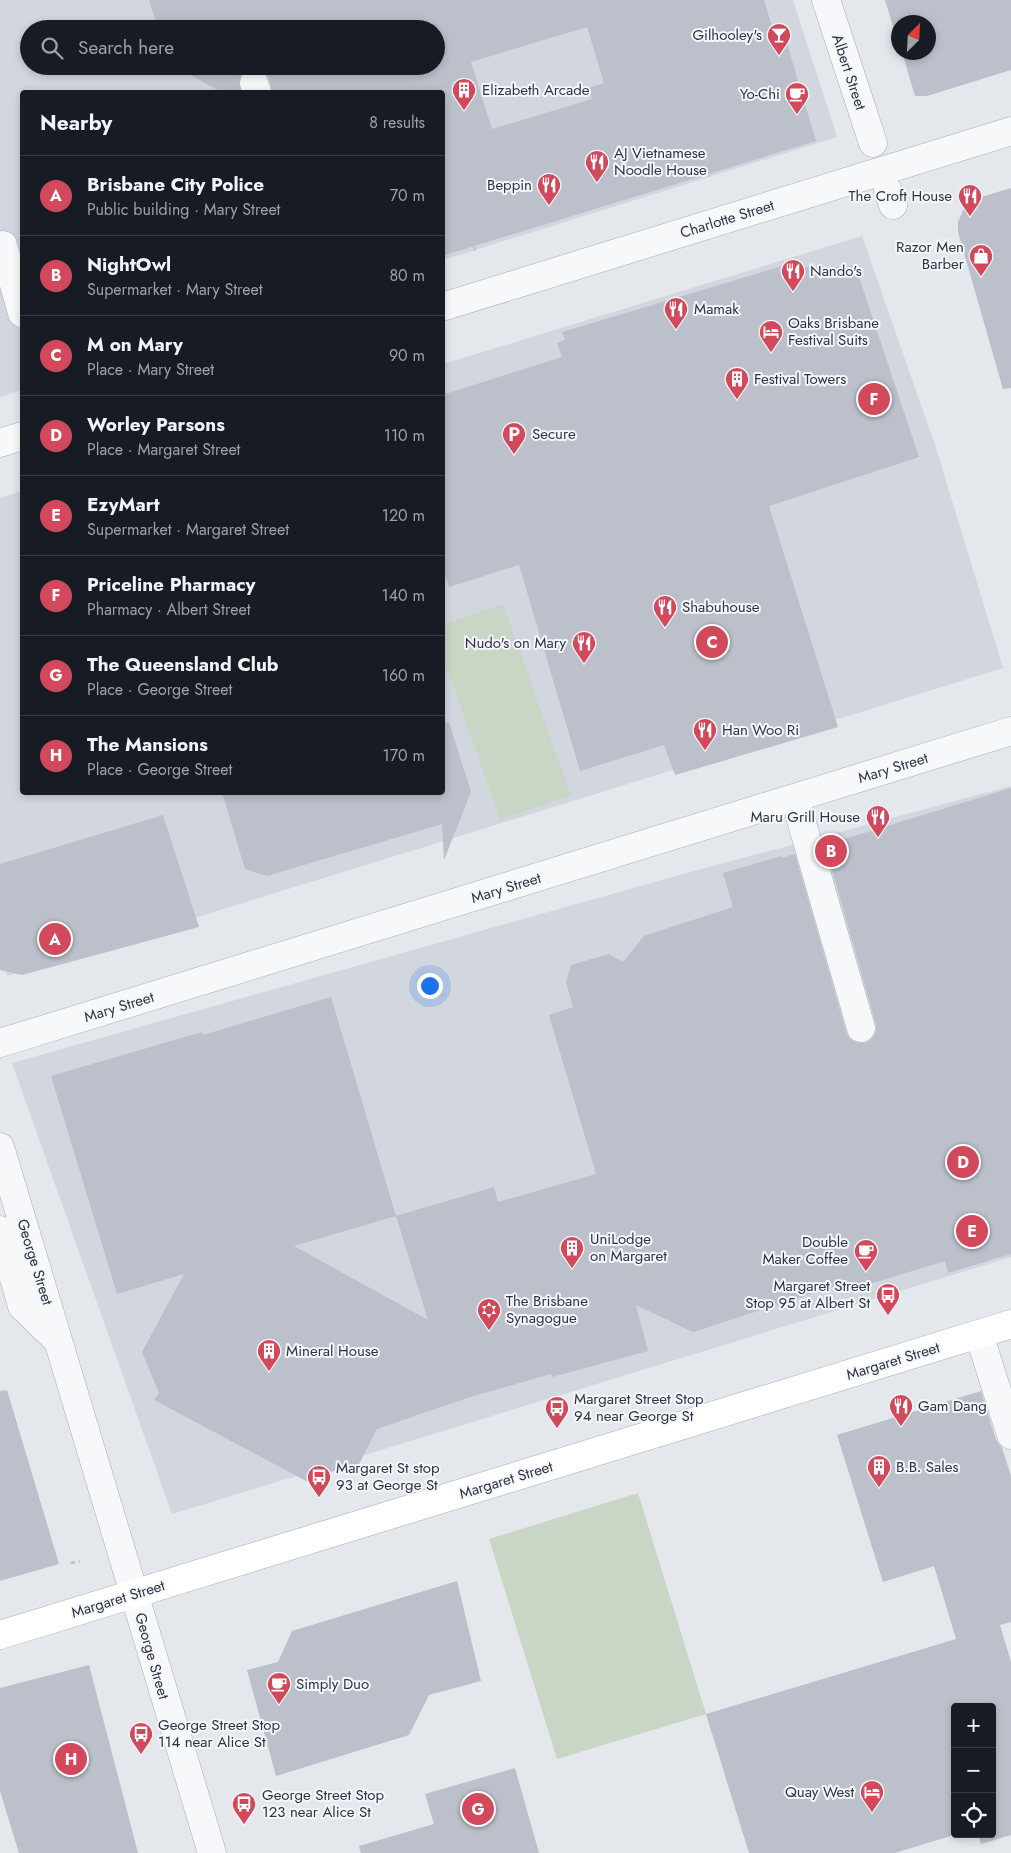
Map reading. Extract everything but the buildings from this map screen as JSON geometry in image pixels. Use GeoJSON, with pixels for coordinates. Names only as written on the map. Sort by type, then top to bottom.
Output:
{"type":"FeatureCollection","features":[{"type":"Feature","properties":{"kind":"main road","name":"Margaret Street"},"geometry":{"type":"LineString","coordinates":[[0,1635],[1011,1324]]}},
{"type":"Feature","properties":{"kind":"street","name":"Albert Street"},"geometry":{"type":"LineString","coordinates":[[826,0],[873,143]]}},
{"type":"Feature","properties":{"kind":"street","name":"Charlotte Street"},"geometry":{"type":"LineString","coordinates":[[445,306],[1011,131]]}},
{"type":"Feature","properties":{"kind":"street"},"geometry":{"type":"LineString","coordinates":[[3,245],[20,306]]}},
{"type":"Feature","properties":{"kind":"street"},"geometry":{"type":"LineString","coordinates":[[0,443],[20,437]]}},
{"type":"Feature","properties":{"kind":"street","name":"Mary Street"},"geometry":{"type":"LineString","coordinates":[[0,1044],[1011,731]]}},
{"type":"Feature","properties":{"kind":"street"},"geometry":{"type":"LineString","coordinates":[[795,799],[861,1028]]}},
{"type":"Feature","properties":{"kind":"street","name":"George Street"},"geometry":{"type":"LineString","coordinates":[[0,1147],[212,1853]]}},
{"type":"Feature","properties":{"kind":"street","name":"George Street"},"geometry":{"type":"LineString","coordinates":[[0,1209],[10,1180]]}},
{"type":"Feature","properties":{"kind":"street","name":"George Street"},"geometry":{"type":"LineString","coordinates":[[0,1230],[22,1306],[59,1343]]}},
{"type":"Feature","properties":{"kind":"street"},"geometry":{"type":"LineString","coordinates":[[979,1334],[1011,1435]]}},
{"type":"Feature","properties":{"kind":"path"},"geometry":{"type":"LineString","coordinates":[[474,247],[476,255]]}},
{"type":"Feature","properties":{"kind":"path"},"geometry":{"type":"LineString","coordinates":[[71,1563],[80,1561]]}},
{"type":"Feature","properties":{"kind":"shaded area"},"geometry":{"type":"Polygon","coordinates":[[[0,0],[793,0],[837,137],[445,259],[445,90],[20,90],[20,391],[0,397],[0,0]]]}},
{"type":"Feature","properties":{"kind":"shaded area"},"geometry":{"type":"Polygon","coordinates":[[[862,236],[936,448],[1003,668],[7,976],[0,954],[0,498],[20,492],[20,795],[445,795],[445,363],[862,236]]]}},
{"type":"Feature","properties":{"kind":"shaded area"},"geometry":{"type":"Polygon","coordinates":[[[1011,786],[1011,1257],[172,1514],[12,1063],[676,876],[1011,786]]]}},
{"type":"Feature","properties":{"kind":"green space"},"geometry":{"type":"Polygon","coordinates":[[[503,604],[571,795],[500,820],[445,662],[445,624],[503,604]]]}},
{"type":"Feature","properties":{"kind":"green space"},"geometry":{"type":"Polygon","coordinates":[[[638,1493],[706,1714],[557,1759],[489,1539],[638,1493]]]}},
{"type":"Feature","properties":{"kind":"place","name":"Gilhooley's"},"geometry":{"type":"Point","coordinates":[779,56]}},
{"type":"Feature","properties":{"kind":"place","name":"Elizabeth Arcade"},"geometry":{"type":"Point","coordinates":[464,111]}},
{"type":"Feature","properties":{"kind":"place","name":"Yo-Chi"},"geometry":{"type":"Point","coordinates":[797,115]}},
{"type":"Feature","properties":{"kind":"place","name":"AJ Vietnamese Noodle House"},"geometry":{"type":"Point","coordinates":[597,183]}},
{"type":"Feature","properties":{"kind":"place","name":"Beppin"},"geometry":{"type":"Point","coordinates":[549,206]}},
{"type":"Feature","properties":{"kind":"place","name":"The Croft House"},"geometry":{"type":"Point","coordinates":[970,217]}},
{"type":"Feature","properties":{"kind":"place","name":"Razor Men Barber"},"geometry":{"type":"Point","coordinates":[981,277]}},
{"type":"Feature","properties":{"kind":"place","name":"Nando's"},"geometry":{"type":"Point","coordinates":[793,292]}},
{"type":"Feature","properties":{"kind":"place","name":"Mamak"},"geometry":{"type":"Point","coordinates":[676,330]}},
{"type":"Feature","properties":{"kind":"place","name":"Oaks Brisbane Festival Suits"},"geometry":{"type":"Point","coordinates":[771,353]}},
{"type":"Feature","properties":{"kind":"place","name":"Priceline Pharmacy"},"geometry":{"type":"Point","coordinates":[874,399]}},
{"type":"Feature","properties":{"kind":"place","name":"Festival Towers"},"geometry":{"type":"Point","coordinates":[737,400]}},
{"type":"Feature","properties":{"kind":"place","name":"Secure"},"geometry":{"type":"Point","coordinates":[514,455]}},
{"type":"Feature","properties":{"kind":"place","name":"Shabuhouse"},"geometry":{"type":"Point","coordinates":[665,628]}},
{"type":"Feature","properties":{"kind":"place","name":"M on Mary"},"geometry":{"type":"Point","coordinates":[712,642]}},
{"type":"Feature","properties":{"kind":"place","name":"Nudo's on Mary"},"geometry":{"type":"Point","coordinates":[584,664]}},
{"type":"Feature","properties":{"kind":"place","name":"Han Woo Ri"},"geometry":{"type":"Point","coordinates":[705,751]}},
{"type":"Feature","properties":{"kind":"place","name":"Maru Grill House"},"geometry":{"type":"Point","coordinates":[878,838]}},
{"type":"Feature","properties":{"kind":"place","name":"NightOwl"},"geometry":{"type":"Point","coordinates":[831,851]}},
{"type":"Feature","properties":{"kind":"place","name":"Brisbane City Police"},"geometry":{"type":"Point","coordinates":[55,939]}},
{"type":"Feature","properties":{"kind":"place","name":"Worley Parsons"},"geometry":{"type":"Point","coordinates":[963,1162]}},
{"type":"Feature","properties":{"kind":"place","name":"EzyMart"},"geometry":{"type":"Point","coordinates":[972,1231]}},
{"type":"Feature","properties":{"kind":"place","name":"UniLodge on Margaret"},"geometry":{"type":"Point","coordinates":[572,1269]}},
{"type":"Feature","properties":{"kind":"place","name":"Double Maker Coffee"},"geometry":{"type":"Point","coordinates":[866,1272]}},
{"type":"Feature","properties":{"kind":"place","name":"Margaret Street Stop 95 at Albert St"},"geometry":{"type":"Point","coordinates":[888,1316]}},
{"type":"Feature","properties":{"kind":"place","name":"The Brisbane Synagogue"},"geometry":{"type":"Point","coordinates":[489,1331]}},
{"type":"Feature","properties":{"kind":"place","name":"Mineral House"},"geometry":{"type":"Point","coordinates":[269,1372]}},
{"type":"Feature","properties":{"kind":"place","name":"Gam Dang"},"geometry":{"type":"Point","coordinates":[901,1427]}},
{"type":"Feature","properties":{"kind":"place","name":"Margaret Street Stop 94 near George St"},"geometry":{"type":"Point","coordinates":[557,1429]}},
{"type":"Feature","properties":{"kind":"place","name":"B.B. Sales"},"geometry":{"type":"Point","coordinates":[879,1488]}},
{"type":"Feature","properties":{"kind":"place","name":"Margaret St stop 93 at George St"},"geometry":{"type":"Point","coordinates":[319,1498]}},
{"type":"Feature","properties":{"kind":"place","name":"Simply Duo"},"geometry":{"type":"Point","coordinates":[279,1705]}},
{"type":"Feature","properties":{"kind":"place","name":"George Street Stop 114 near Alice St"},"geometry":{"type":"Point","coordinates":[141,1755]}},
{"type":"Feature","properties":{"kind":"place","name":"The Mansions"},"geometry":{"type":"Point","coordinates":[71,1759]}},
{"type":"Feature","properties":{"kind":"place","name":"The Queensland Club"},"geometry":{"type":"Point","coordinates":[478,1809]}},
{"type":"Feature","properties":{"kind":"place","name":"Quay West"},"geometry":{"type":"Point","coordinates":[872,1813]}},
{"type":"Feature","properties":{"kind":"place","name":"George Street Stop 123 near Alice St"},"geometry":{"type":"Point","coordinates":[244,1825]}}]}
